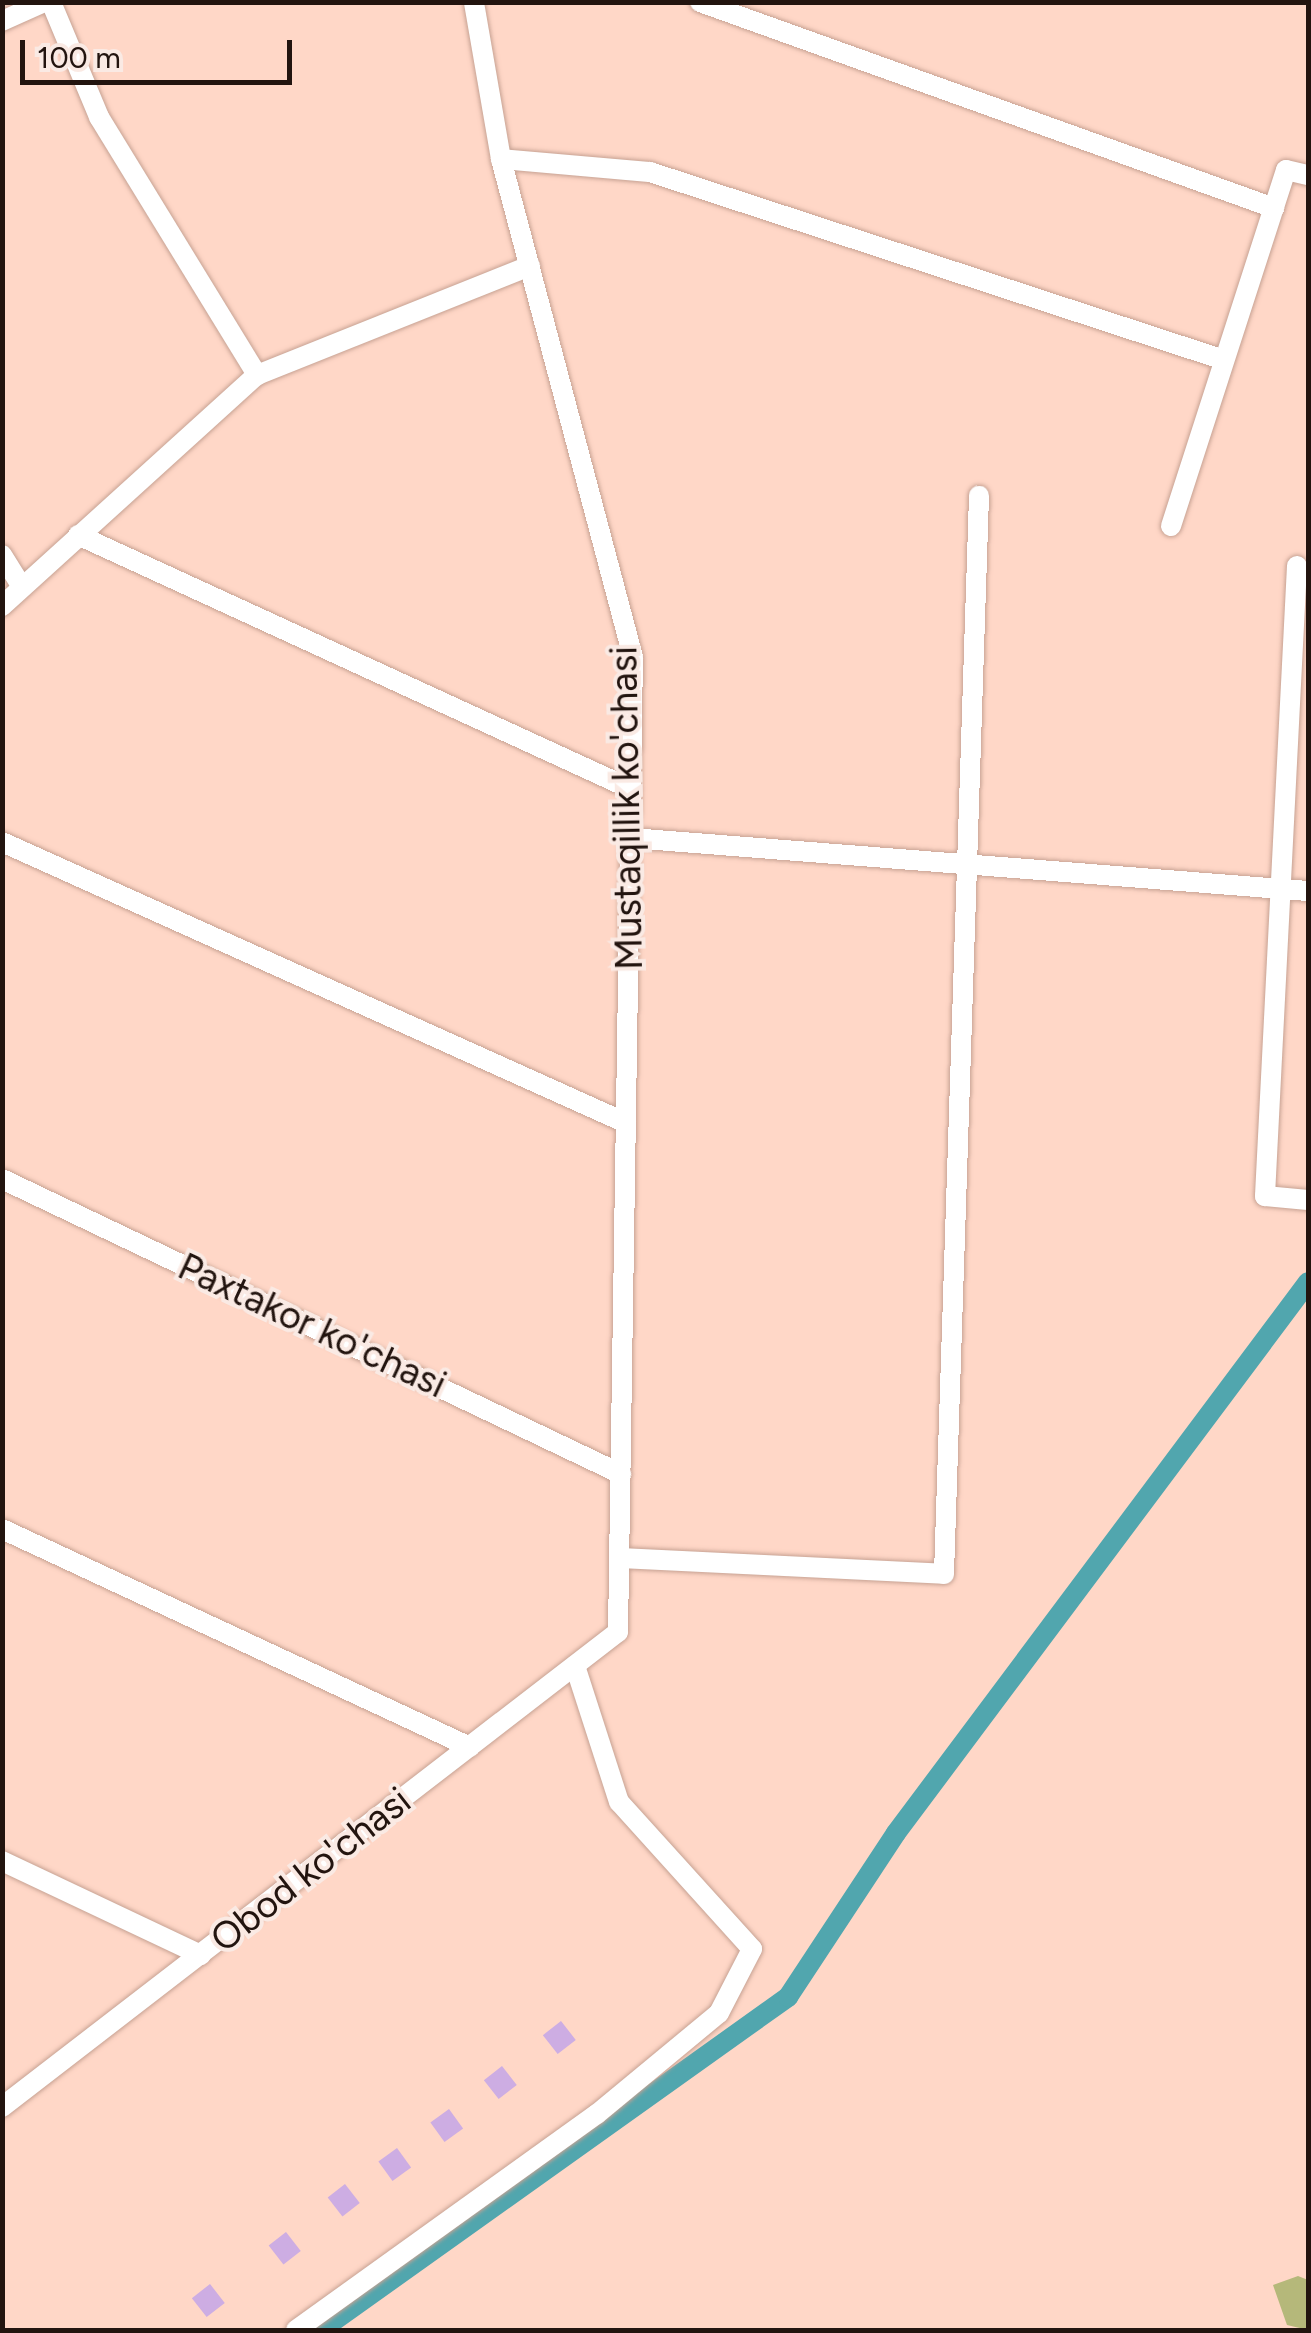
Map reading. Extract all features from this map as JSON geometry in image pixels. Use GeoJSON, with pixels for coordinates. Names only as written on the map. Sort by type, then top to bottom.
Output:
{"type":"FeatureCollection","features":[{"type":"Feature","properties":{"kind":"street"},"geometry":{"type":"LineString","coordinates":[[2,21],[47,2],[99,117],[257,375]]}},
{"type":"Feature","properties":{"kind":"street","name":"Mustaqillik ko'chasi"},"geometry":{"type":"LineString","coordinates":[[474,2],[501,160],[633,657],[618,1632]]}},
{"type":"Feature","properties":{"kind":"street"},"geometry":{"type":"LineString","coordinates":[[700,2],[1274,208]]}},
{"type":"Feature","properties":{"kind":"street"},"geometry":{"type":"LineString","coordinates":[[501,160],[650,172],[1221,360]]}},
{"type":"Feature","properties":{"kind":"street"},"geometry":{"type":"LineString","coordinates":[[1172,526],[1221,360],[1286,170],[1308,175]]}},
{"type":"Feature","properties":{"kind":"street"},"geometry":{"type":"LineString","coordinates":[[2,606],[257,375],[530,266]]}},
{"type":"Feature","properties":{"kind":"street"},"geometry":{"type":"LineString","coordinates":[[620,1558],[944,1574],[979,496]]}},
{"type":"Feature","properties":{"kind":"street"},"geometry":{"type":"LineString","coordinates":[[78,534],[631,788]]}},
{"type":"Feature","properties":{"kind":"street"},"geometry":{"type":"LineString","coordinates":[[2,555],[22,587]]}},
{"type":"Feature","properties":{"kind":"street"},"geometry":{"type":"LineString","coordinates":[[1296,566],[1266,1196],[1308,1200]]}},
{"type":"Feature","properties":{"kind":"street"},"geometry":{"type":"LineString","coordinates":[[631,838],[1308,891]]}},
{"type":"Feature","properties":{"kind":"street"},"geometry":{"type":"LineString","coordinates":[[2,842],[626,1122]]}},
{"type":"Feature","properties":{"kind":"street","name":"Paxtakor ko'chasi"},"geometry":{"type":"LineString","coordinates":[[2,1179],[622,1474]]}},
{"type":"Feature","properties":{"kind":"street"},"geometry":{"type":"LineString","coordinates":[[2,1529],[470,1746]]}},
{"type":"Feature","properties":{"kind":"street","name":"Obod ko'chasi"},"geometry":{"type":"LineString","coordinates":[[2,2107],[618,1632]]}},
{"type":"Feature","properties":{"kind":"street"},"geometry":{"type":"LineString","coordinates":[[296,2330],[597,2114],[719,2013],[752,1949],[619,1802],[575,1666]]}},
{"type":"Feature","properties":{"kind":"street"},"geometry":{"type":"LineString","coordinates":[[2,1861],[201,1955]]}},
{"type":"Feature","properties":{"kind":"green space"},"geometry":{"type":"Polygon","coordinates":[[[1298,2276],[1308,2280],[1308,2330],[1287,2325],[1273,2285],[1298,2276]]]}},
{"type":"Feature","properties":{"kind":"building"},"geometry":{"type":"Polygon","coordinates":[[[561,2021],[576,2040],[558,2054],[543,2035],[561,2021]]]}},
{"type":"Feature","properties":{"kind":"building"},"geometry":{"type":"Polygon","coordinates":[[[502,2066],[517,2085],[499,2099],[484,2080],[502,2066]]]}},
{"type":"Feature","properties":{"kind":"building"},"geometry":{"type":"Polygon","coordinates":[[[449,2109],[463,2128],[444,2142],[430,2123],[449,2109]]]}},
{"type":"Feature","properties":{"kind":"building"},"geometry":{"type":"Polygon","coordinates":[[[397,2148],[411,2167],[392,2181],[378,2162],[397,2148]]]}},
{"type":"Feature","properties":{"kind":"building"},"geometry":{"type":"Polygon","coordinates":[[[345,2184],[360,2203],[342,2216],[328,2198],[345,2184]]]}},
{"type":"Feature","properties":{"kind":"building"},"geometry":{"type":"Polygon","coordinates":[[[286,2232],[301,2251],[283,2264],[269,2246],[286,2232]]]}},
{"type":"Feature","properties":{"kind":"building"},"geometry":{"type":"Polygon","coordinates":[[[210,2284],[225,2303],[207,2317],[192,2298],[210,2284]]]}},
{"type":"Feature","properties":{"kind":"waterway"},"geometry":{"type":"LineString","coordinates":[[321,2330],[788,1997],[896,1833],[1308,1282]]}}]}
